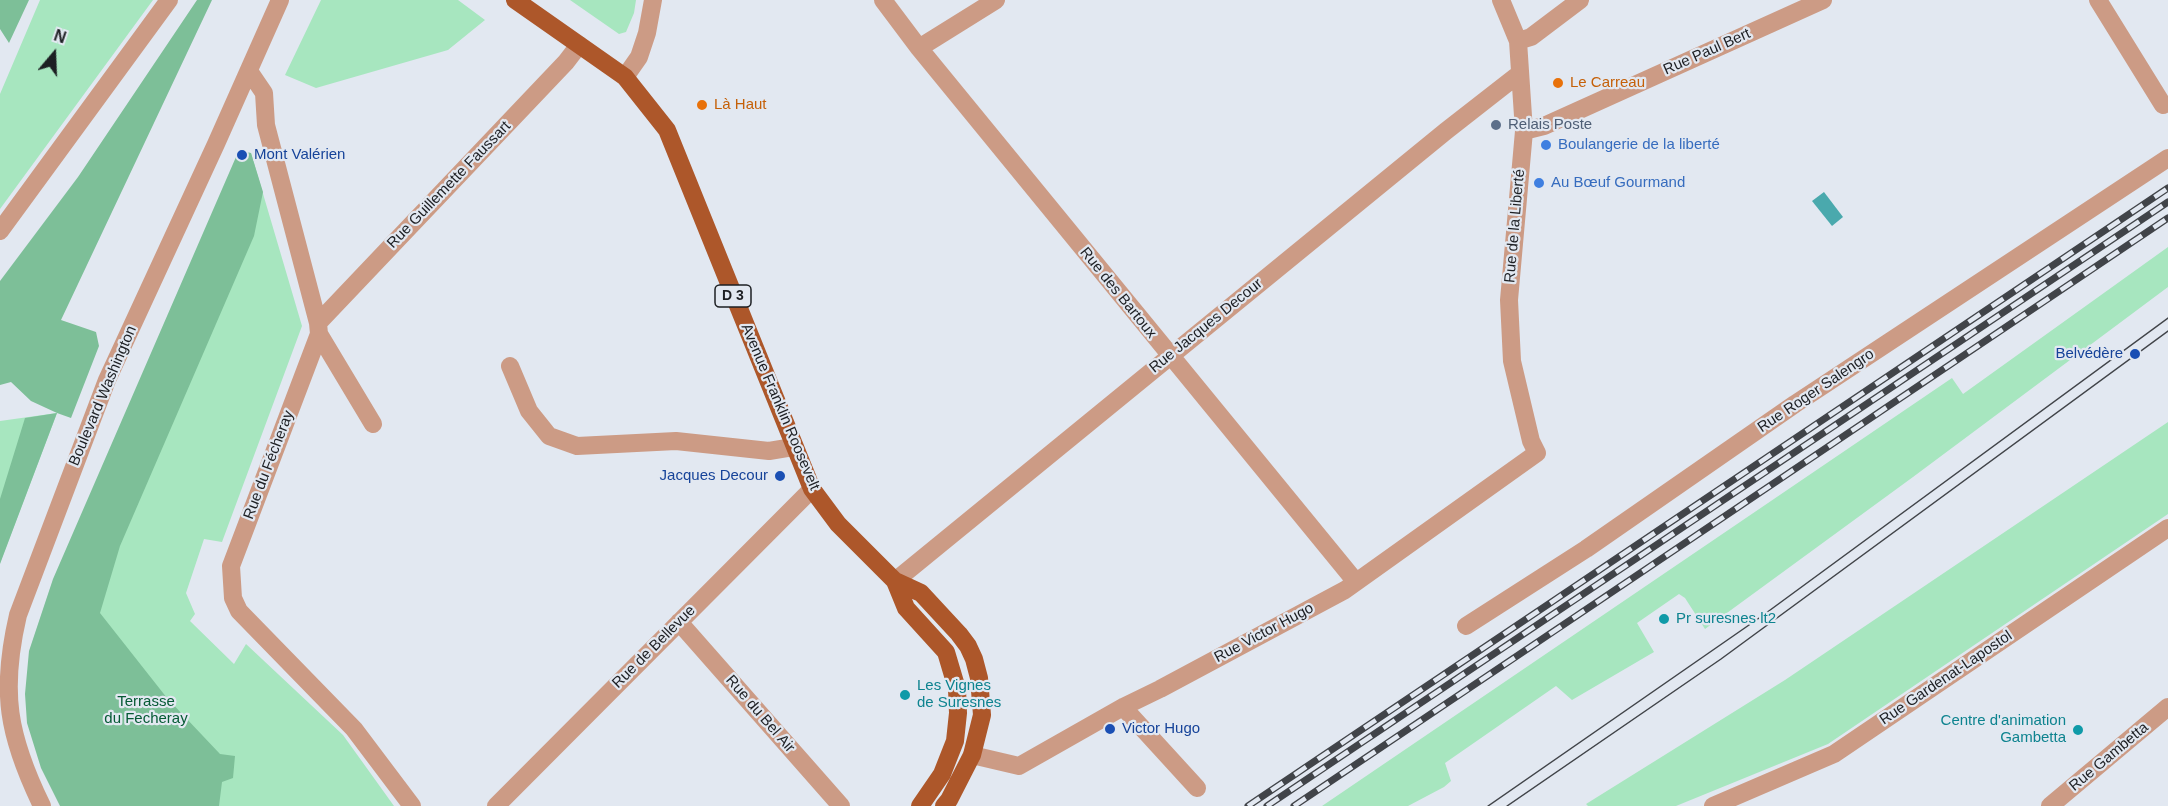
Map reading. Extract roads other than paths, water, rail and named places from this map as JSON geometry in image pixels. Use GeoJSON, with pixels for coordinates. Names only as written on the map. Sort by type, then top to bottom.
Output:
{"type":"FeatureCollection","features":[{"type":"Feature","properties":{"kind":"main road","name":"Avenue Franklin Roosevelt"},"geometry":{"type":"LineString","coordinates":[[515,0],[625,77],[667,130],[812,489],[838,524],[895,581],[921,593],[968,646],[980,678],[982,715],[972,755],[944,806]]}},
{"type":"Feature","properties":{"kind":"main road","name":"Avenue Franklin Roosevelt"},"geometry":{"type":"LineString","coordinates":[[895,581],[906,608],[946,652],[957,689],[958,713],[955,741],[942,774],[920,806]]}},
{"type":"Feature","properties":{"kind":"street"},"geometry":{"type":"LineString","coordinates":[[0,231],[169,0]]}},
{"type":"Feature","properties":{"kind":"street","name":"Boulevard Washington"},"geometry":{"type":"LineString","coordinates":[[42,806],[21,760],[12,732],[7,676],[9,648],[18,615],[107,380],[280,0]]}},
{"type":"Feature","properties":{"kind":"street"},"geometry":{"type":"LineString","coordinates":[[625,77],[639,57],[652,0]]}},
{"type":"Feature","properties":{"kind":"street","name":"Rue des Bartoux"},"geometry":{"type":"LineString","coordinates":[[883,0],[919,48],[1169,356],[1356,582]]}},
{"type":"Feature","properties":{"kind":"street"},"geometry":{"type":"LineString","coordinates":[[919,48],[996,0]]}},
{"type":"Feature","properties":{"kind":"street","name":"Rue de la Liberté"},"geometry":{"type":"LineString","coordinates":[[1501,0],[1518,41],[1524,131],[1509,300],[1512,361],[1531,441],[1537,453]]}},
{"type":"Feature","properties":{"kind":"street"},"geometry":{"type":"LineString","coordinates":[[1518,41],[1531,37],[1580,0]]}},
{"type":"Feature","properties":{"kind":"street","name":"Rue Paul Bert"},"geometry":{"type":"LineString","coordinates":[[1524,131],[1544,126],[1822,0]]}},
{"type":"Feature","properties":{"kind":"street"},"geometry":{"type":"LineString","coordinates":[[2098,0],[2163,105]]}},
{"type":"Feature","properties":{"kind":"street","name":"Rue Guillemette Faussart"},"geometry":{"type":"LineString","coordinates":[[318,328],[566,62],[579,45]]}},
{"type":"Feature","properties":{"kind":"street"},"geometry":{"type":"LineString","coordinates":[[249,71],[264,93],[266,124],[318,328],[373,424]]}},
{"type":"Feature","properties":{"kind":"street","name":"Rue Jacques Decour"},"geometry":{"type":"LineString","coordinates":[[895,581],[1446,130],[1519,74]]}},
{"type":"Feature","properties":{"kind":"street","name":"Rue Roger Salengro"},"geometry":{"type":"LineString","coordinates":[[1466,626],[1586,549],[1795,404],[2168,158]]}},
{"type":"Feature","properties":{"kind":"street","name":"Rue du Fécheray"},"geometry":{"type":"LineString","coordinates":[[318,328],[231,566],[233,598],[239,610],[354,729],[412,806]]}},
{"type":"Feature","properties":{"kind":"street"},"geometry":{"type":"LineString","coordinates":[[510,366],[529,411],[549,436],[578,446],[676,441],[769,451],[794,447]]}},
{"type":"Feature","properties":{"kind":"street","name":"Rue Victor Hugo"},"geometry":{"type":"LineString","coordinates":[[972,755],[1019,766],[1123,706],[1191,673],[1345,590],[1537,453]]}},
{"type":"Feature","properties":{"kind":"street","name":"Rue de Bellevue"},"geometry":{"type":"LineString","coordinates":[[496,806],[812,489]]}},
{"type":"Feature","properties":{"kind":"street","name":"Rue Gardenat-Lapostol"},"geometry":{"type":"LineString","coordinates":[[1713,806],[1834,754],[2168,528]]}},
{"type":"Feature","properties":{"kind":"street","name":"Rue du Bel Air"},"geometry":{"type":"LineString","coordinates":[[679,622],[841,806]]}},
{"type":"Feature","properties":{"kind":"street"},"geometry":{"type":"LineString","coordinates":[[1123,706],[1197,788]]}},
{"type":"Feature","properties":{"kind":"street","name":"Rue Gambetta"},"geometry":{"type":"LineString","coordinates":[[2050,806],[2168,707]]}},
{"type":"Feature","properties":{"kind":"water"},"geometry":{"type":"Polygon","coordinates":[[[1824,192],[1843,217],[1832,226],[1812,201],[1824,192]]]}},
{"type":"Feature","properties":{"kind":"tram line"},"geometry":{"type":"LineString","coordinates":[[1488,806],[1762,616],[2168,318]]}},
{"type":"Feature","properties":{"kind":"tram line"},"geometry":{"type":"LineString","coordinates":[[1507,806],[1721,659],[2168,331]]}},
{"type":"Feature","properties":{"kind":"railway"},"geometry":{"type":"LineString","coordinates":[[1248,806],[2168,188]]}},
{"type":"Feature","properties":{"kind":"railway"},"geometry":{"type":"LineString","coordinates":[[1267,806],[2168,202]]}},
{"type":"Feature","properties":{"kind":"railway"},"geometry":{"type":"LineString","coordinates":[[1294,806],[2168,218]]}},
{"type":"Feature","properties":{"kind":"place","name":"Le Carreau"},"geometry":{"type":"Point","coordinates":[1558,83]}},
{"type":"Feature","properties":{"kind":"place","name":"Là Haut"},"geometry":{"type":"Point","coordinates":[702,105]}},
{"type":"Feature","properties":{"kind":"place","name":"Relais Poste"},"geometry":{"type":"Point","coordinates":[1496,125]}},
{"type":"Feature","properties":{"kind":"place","name":"Boulangerie de la liberté"},"geometry":{"type":"Point","coordinates":[1546,145]}},
{"type":"Feature","properties":{"kind":"place","name":"Mont Valérien"},"geometry":{"type":"Point","coordinates":[242,155]}},
{"type":"Feature","properties":{"kind":"place","name":"Au Bœuf Gourmand"},"geometry":{"type":"Point","coordinates":[1539,183]}},
{"type":"Feature","properties":{"kind":"place","name":"Belvédère"},"geometry":{"type":"Point","coordinates":[2135,354]}},
{"type":"Feature","properties":{"kind":"place","name":"Jacques Decour"},"geometry":{"type":"Point","coordinates":[780,476]}},
{"type":"Feature","properties":{"kind":"place","name":"Pr suresnes lt2"},"geometry":{"type":"Point","coordinates":[1664,619]}},
{"type":"Feature","properties":{"kind":"place","name":"Les Vignes de Suresnes"},"geometry":{"type":"Point","coordinates":[905,695]}},
{"type":"Feature","properties":{"kind":"place","name":"Victor Hugo"},"geometry":{"type":"Point","coordinates":[1110,729]}},
{"type":"Feature","properties":{"kind":"place","name":"Centre d'animation Gambetta"},"geometry":{"type":"Point","coordinates":[2078,730]}},
{"type":"Feature","properties":{"kind":"park label","name":"Terrasse du Fecheray"},"geometry":{"type":"Point","coordinates":[146,710]}}]}
